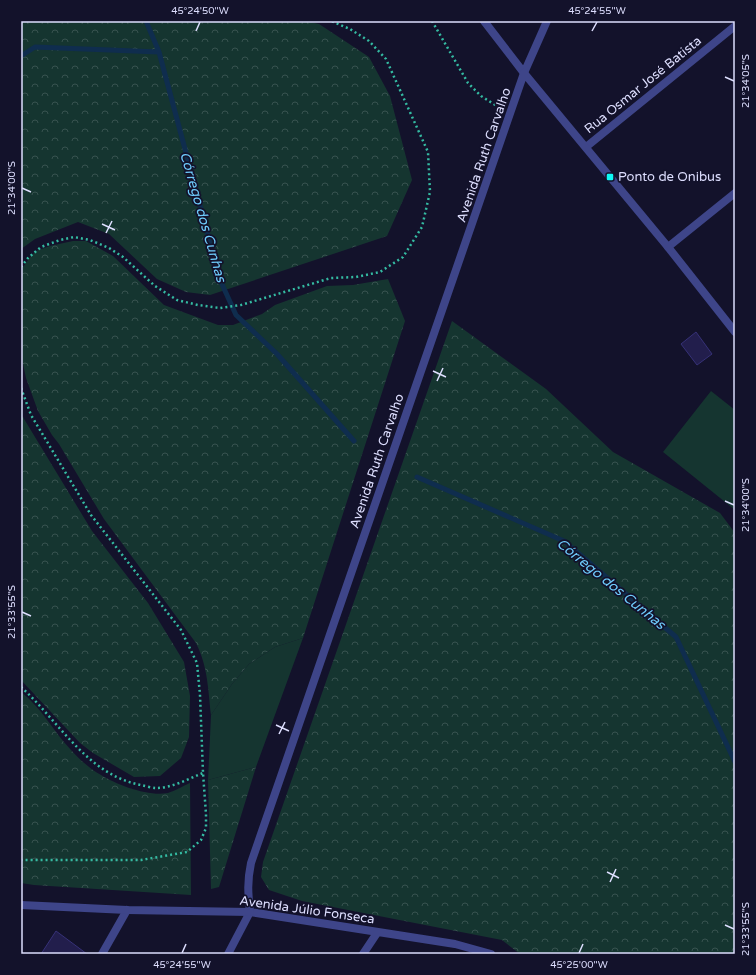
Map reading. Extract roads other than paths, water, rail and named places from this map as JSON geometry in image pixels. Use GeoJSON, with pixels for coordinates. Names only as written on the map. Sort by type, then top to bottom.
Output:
{"type":"FeatureCollection","features":[{"type":"Feature","properties":{"kind":"street"},"geometry":{"type":"LineString","coordinates":[[484,21],[524,73],[668,247],[735,332]]}},
{"type":"Feature","properties":{"kind":"street","name":"Avenida Ruth Carvalho"},"geometry":{"type":"LineString","coordinates":[[250,912],[247,879],[251,863],[524,73],[546,21]]}},
{"type":"Feature","properties":{"kind":"street","name":"Rua Osmar José Batista"},"geometry":{"type":"LineString","coordinates":[[586,147],[735,26]]}},
{"type":"Feature","properties":{"kind":"street"},"geometry":{"type":"LineString","coordinates":[[668,247],[735,193]]}},
{"type":"Feature","properties":{"kind":"street","name":"Avenida Júlio Fonseca"},"geometry":{"type":"LineString","coordinates":[[21,905],[127,910],[250,912],[455,944],[491,954]]}},
{"type":"Feature","properties":{"kind":"street"},"geometry":{"type":"LineString","coordinates":[[102,954],[127,910]]}},
{"type":"Feature","properties":{"kind":"street"},"geometry":{"type":"LineString","coordinates":[[228,954],[250,912]]}},
{"type":"Feature","properties":{"kind":"street"},"geometry":{"type":"LineString","coordinates":[[363,954],[377,933]]}},
{"type":"Feature","properties":{"kind":"waterway","name":"Córrego dos Cunhas"},"geometry":{"type":"LineString","coordinates":[[146,21],[159,52],[208,235],[216,271],[236,315],[277,354],[354,441]]}},
{"type":"Feature","properties":{"kind":"waterway"},"geometry":{"type":"LineString","coordinates":[[21,56],[35,47],[159,52]]}},
{"type":"Feature","properties":{"kind":"waterway","name":"Córrego dos Cunhas"},"geometry":{"type":"LineString","coordinates":[[417,477],[564,541],[676,637],[735,762]]}},
{"type":"Feature","properties":{"kind":"place","name":"Ponto de Onibus"},"geometry":{"type":"Point","coordinates":[610,177]}}]}
